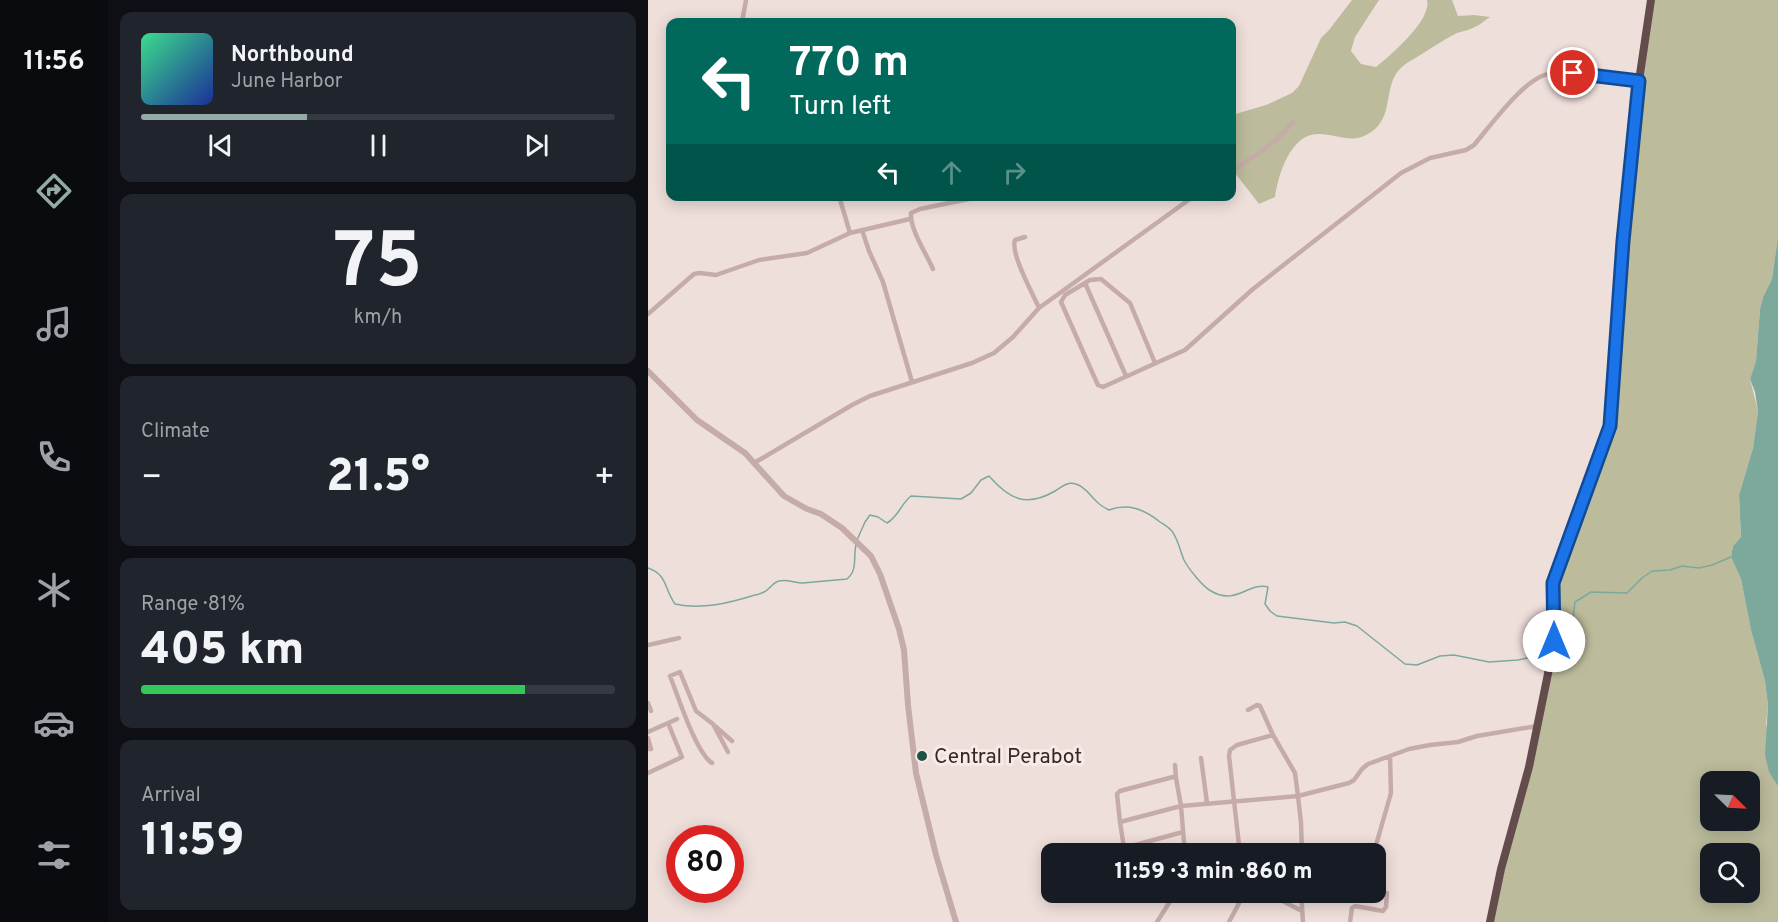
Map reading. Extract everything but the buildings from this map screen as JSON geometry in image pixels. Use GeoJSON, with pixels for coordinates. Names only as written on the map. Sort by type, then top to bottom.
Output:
{"type":"FeatureCollection","features":[{"type":"Feature","properties":{"kind":"highway"},"geometry":{"type":"LineString","coordinates":[[1490,922],[1501,869],[1522,798],[1538,726],[1552,650],[1553,583],[1610,426],[1623,241],[1639,81],[1651,0]]}},
{"type":"Feature","properties":{"kind":"street"},"geometry":{"type":"LineString","coordinates":[[743,18],[746,0]]}},
{"type":"Feature","properties":{"kind":"street"},"geometry":{"type":"LineString","coordinates":[[1155,363],[1130,303],[1101,279],[1090,280],[1065,295],[1061,302],[1098,385],[1103,387],[1178,354],[1190,346],[1253,289],[1392,179],[1430,158],[1466,150],[1474,145],[1513,100],[1544,75],[1573,73],[1639,81]]}},
{"type":"Feature","properties":{"kind":"street"},"geometry":{"type":"LineString","coordinates":[[1236,168],[1280,138],[1293,122]]}},
{"type":"Feature","properties":{"kind":"street"},"geometry":{"type":"LineString","coordinates":[[840,201],[850,233]]}},
{"type":"Feature","properties":{"kind":"street"},"geometry":{"type":"LineString","coordinates":[[933,269],[910,219],[910,213],[960,201]]}},
{"type":"Feature","properties":{"kind":"street"},"geometry":{"type":"LineString","coordinates":[[754,463],[870,396],[972,363],[994,353],[1039,308],[1187,201]]}},
{"type":"Feature","properties":{"kind":"street"},"geometry":{"type":"LineString","coordinates":[[648,315],[694,274],[716,274],[759,260],[807,253],[850,233],[910,219]]}},
{"type":"Feature","properties":{"kind":"street"},"geometry":{"type":"LineString","coordinates":[[862,230],[883,282],[912,382]]}},
{"type":"Feature","properties":{"kind":"street"},"geometry":{"type":"LineString","coordinates":[[1025,237],[1015,240],[1014,248],[1039,308]]}},
{"type":"Feature","properties":{"kind":"street"},"geometry":{"type":"LineString","coordinates":[[1085,283],[1126,376]]}},
{"type":"Feature","properties":{"kind":"street"},"geometry":{"type":"LineString","coordinates":[[648,371],[697,420],[732,442],[784,496],[821,514],[842,528],[865,549],[876,565],[899,629],[904,650],[916,773],[936,855],[956,922]]}},
{"type":"Feature","properties":{"kind":"street"},"geometry":{"type":"LineString","coordinates":[[648,645],[679,638]]}},
{"type":"Feature","properties":{"kind":"street"},"geometry":{"type":"LineString","coordinates":[[712,763],[705,759],[670,676],[680,672],[696,711],[732,741]]}},
{"type":"Feature","properties":{"kind":"street"},"geometry":{"type":"LineString","coordinates":[[648,703],[651,711]]}},
{"type":"Feature","properties":{"kind":"street"},"geometry":{"type":"LineString","coordinates":[[1248,710],[1257,705],[1260,706],[1273,735],[1295,773],[1302,843]]}},
{"type":"Feature","properties":{"kind":"street"},"geometry":{"type":"LineString","coordinates":[[686,717],[699,713]]}},
{"type":"Feature","properties":{"kind":"street"},"geometry":{"type":"LineString","coordinates":[[648,732],[677,719]]}},
{"type":"Feature","properties":{"kind":"street"},"geometry":{"type":"LineString","coordinates":[[648,773],[682,757],[668,723]]}},
{"type":"Feature","properties":{"kind":"street"},"geometry":{"type":"LineString","coordinates":[[713,724],[728,752]]}},
{"type":"Feature","properties":{"kind":"street"},"geometry":{"type":"LineString","coordinates":[[1120,822],[1181,806],[1298,796],[1349,783],[1368,764],[1419,746],[1458,742],[1478,736],[1538,726]]}},
{"type":"Feature","properties":{"kind":"street"},"geometry":{"type":"LineString","coordinates":[[1239,843],[1230,750],[1237,745],[1273,735]]}},
{"type":"Feature","properties":{"kind":"street"},"geometry":{"type":"LineString","coordinates":[[648,738],[651,749],[648,749]]}},
{"type":"Feature","properties":{"kind":"street"},"geometry":{"type":"LineString","coordinates":[[1377,843],[1391,793],[1390,756]]}},
{"type":"Feature","properties":{"kind":"street"},"geometry":{"type":"LineString","coordinates":[[1201,758],[1207,803]]}},
{"type":"Feature","properties":{"kind":"street"},"geometry":{"type":"LineString","coordinates":[[1175,765],[1184,843]]}},
{"type":"Feature","properties":{"kind":"street"},"geometry":{"type":"LineString","coordinates":[[1123,843],[1117,796],[1119,792],[1176,778]]}},
{"type":"Feature","properties":{"kind":"street"},"geometry":{"type":"LineString","coordinates":[[1149,843],[1183,832]]}},
{"type":"Feature","properties":{"kind":"street"},"geometry":{"type":"LineString","coordinates":[[1350,922],[1352,908],[1355,906],[1383,911],[1386,907],[1387,893]]}},
{"type":"Feature","properties":{"kind":"street"},"geometry":{"type":"LineString","coordinates":[[1157,922],[1169,903]]}},
{"type":"Feature","properties":{"kind":"street"},"geometry":{"type":"LineString","coordinates":[[1229,922],[1239,903]]}},
{"type":"Feature","properties":{"kind":"street"},"geometry":{"type":"LineString","coordinates":[[1288,903],[1302,910]]}},
{"type":"Feature","properties":{"kind":"street"},"geometry":{"type":"LineString","coordinates":[[1302,903],[1303,922]]}},
{"type":"Feature","properties":{"kind":"green space"},"geometry":{"type":"Polygon","coordinates":[[[1352,0],[1379,0],[1355,37],[1351,51],[1361,64],[1376,67],[1417,27],[1427,8],[1427,0],[1452,0],[1458,16],[1490,17],[1477,26],[1448,38],[1401,68],[1391,84],[1387,108],[1381,123],[1375,129],[1354,138],[1318,134],[1300,141],[1287,158],[1275,197],[1259,204],[1236,174],[1236,114],[1266,105],[1292,93],[1299,86],[1321,38],[1352,0]]]}},
{"type":"Feature","properties":{"kind":"green space"},"geometry":{"type":"Polygon","coordinates":[[[1653,0],[1778,0],[1778,236],[1772,279],[1760,309],[1756,361],[1750,379],[1758,411],[1753,448],[1739,495],[1741,537],[1733,546],[1731,557],[1741,579],[1751,630],[1765,681],[1768,705],[1766,724],[1778,786],[1778,922],[1493,922],[1501,879],[1537,742],[1558,638],[1553,585],[1611,435],[1635,150],[1653,0]]]}},
{"type":"Feature","properties":{"kind":"water"},"geometry":{"type":"Polygon","coordinates":[[[1778,236],[1778,786],[1769,772],[1765,755],[1768,705],[1765,681],[1751,630],[1741,579],[1731,557],[1733,546],[1741,537],[1739,495],[1753,448],[1758,411],[1750,379],[1756,361],[1760,309],[1772,279],[1778,236]]]}},
{"type":"Feature","properties":{"kind":"waterway"},"geometry":{"type":"LineString","coordinates":[[857,540],[870,515],[887,523],[911,496],[961,499],[971,493],[981,480],[989,476],[1011,495],[1027,500],[1045,496],[1073,483],[1083,487],[1098,503],[1109,510],[1123,507],[1136,508],[1171,530],[1189,568],[1211,591],[1228,596],[1261,586],[1268,587],[1265,604],[1277,616],[1334,623],[1345,622],[1357,626],[1405,664],[1417,665],[1440,656],[1454,655],[1489,662],[1518,660],[1550,651]]}},
{"type":"Feature","properties":{"kind":"waterway"},"geometry":{"type":"LineString","coordinates":[[648,568],[659,574],[675,604],[705,606],[760,594],[779,581],[803,583],[847,579],[853,572],[856,545]]}},
{"type":"Feature","properties":{"kind":"waterway"},"geometry":{"type":"LineString","coordinates":[[1557,647],[1571,636],[1575,602],[1591,592],[1627,593],[1652,571],[1670,570],[1682,566],[1699,568],[1731,557]]}},
{"type":"Feature","properties":{"kind":"place","name":"Central Perabot"},"geometry":{"type":"Point","coordinates":[922,756]}},
{"type":"Feature","properties":{"kind":"route"},"geometry":{"type":"LineString","coordinates":[[1554,641],[1553,583],[1610,426],[1623,241],[1639,81],[1573,73]]}}]}
